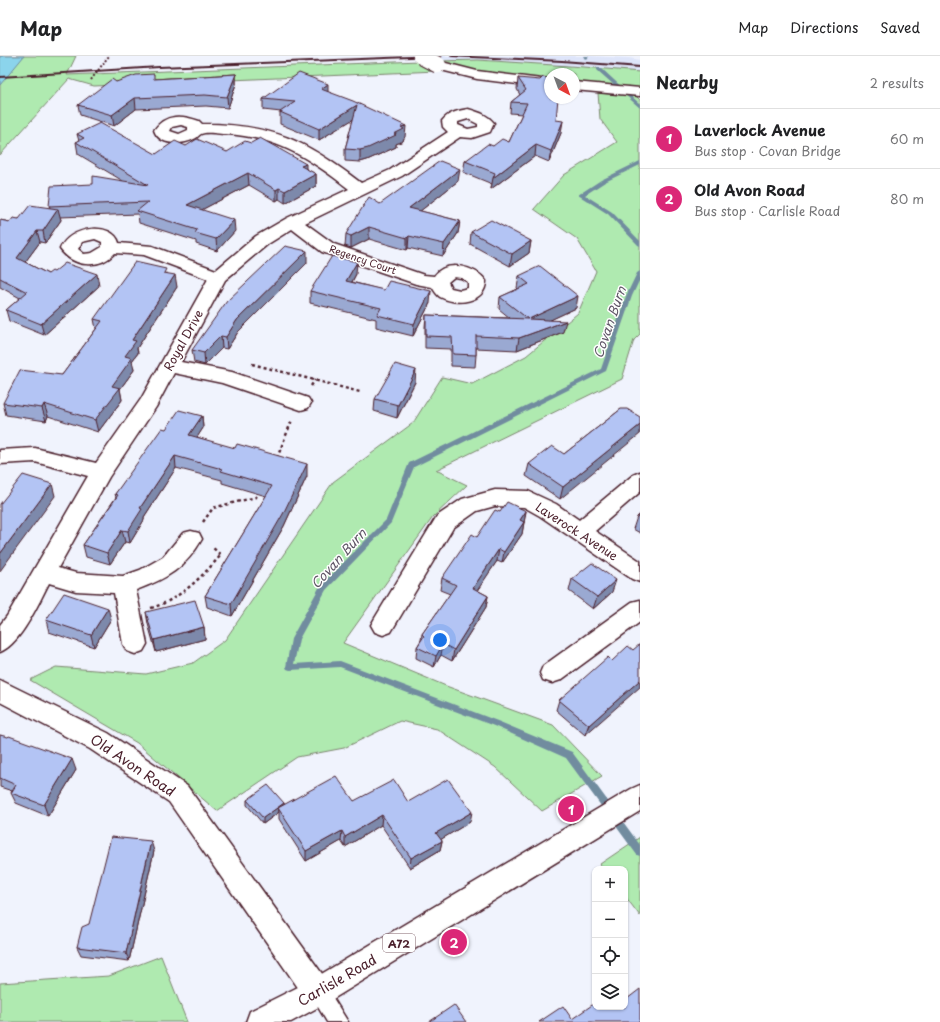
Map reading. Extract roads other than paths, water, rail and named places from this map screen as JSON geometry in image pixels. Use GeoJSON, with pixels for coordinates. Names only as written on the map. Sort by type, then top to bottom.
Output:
{"type":"FeatureCollection","features":[{"type":"Feature","properties":{"kind":"street"},"geometry":{"type":"LineString","coordinates":[[421,56],[438,64],[477,75],[544,83]]}},
{"type":"Feature","properties":{"kind":"street"},"geometry":{"type":"LineString","coordinates":[[580,87],[640,92]]}},
{"type":"Feature","properties":{"kind":"street"},"geometry":{"type":"LineString","coordinates":[[196,129],[226,128],[257,132],[283,140],[312,154],[360,190]]}},
{"type":"Feature","properties":{"kind":"street","name":"Royal Drive"},"geometry":{"type":"LineString","coordinates":[[0,642],[15,624],[43,572],[101,472],[149,402],[218,277],[262,240],[293,222],[396,173],[458,132]]}},
{"type":"Feature","properties":{"kind":"street","name":"Regency Court"},"geometry":{"type":"LineString","coordinates":[[293,222],[328,248],[422,280],[439,282]]}},
{"type":"Feature","properties":{"kind":"street"},"geometry":{"type":"LineString","coordinates":[[111,248],[146,250],[218,277]]}},
{"type":"Feature","properties":{"kind":"street"},"geometry":{"type":"LineString","coordinates":[[169,366],[225,377],[301,403]]}},
{"type":"Feature","properties":{"kind":"street"},"geometry":{"type":"LineString","coordinates":[[0,457],[35,455],[101,472]]}},
{"type":"Feature","properties":{"kind":"street"},"geometry":{"type":"LineString","coordinates":[[580,531],[640,480]]}},
{"type":"Feature","properties":{"kind":"street","name":"Laverock Avenue"},"geometry":{"type":"LineString","coordinates":[[384,625],[445,522],[470,504],[495,498],[528,499],[580,531],[640,573]]}},
{"type":"Feature","properties":{"kind":"street"},"geometry":{"type":"LineString","coordinates":[[43,572],[76,582],[124,585],[148,576],[171,563],[191,539]]}},
{"type":"Feature","properties":{"kind":"street"},"geometry":{"type":"LineString","coordinates":[[124,585],[135,644]]}},
{"type":"Feature","properties":{"kind":"street"},"geometry":{"type":"LineString","coordinates":[[552,673],[640,609]]}},
{"type":"Feature","properties":{"kind":"street","name":"Old Avon Road"},"geometry":{"type":"LineString","coordinates":[[0,690],[99,741],[178,794],[318,992]]}},
{"type":"Feature","properties":{"kind":"street","name":"Carlisle Road"},"geometry":{"type":"LineString","coordinates":[[262,1022],[318,992],[640,797]]}},
{"type":"Feature","properties":{"kind":"lane"},"geometry":{"type":"LineString","coordinates":[[318,992],[338,1022]]}},
{"type":"Feature","properties":{"kind":"water"},"geometry":{"type":"Polygon","coordinates":[[[0,56],[24,56],[0,85],[0,56]]]}},
{"type":"Feature","properties":{"kind":"waterway","name":"Covan Burn"},"geometry":{"type":"LineString","coordinates":[[599,69],[640,107]]}},
{"type":"Feature","properties":{"kind":"waterway","name":"Covan Burn"},"geometry":{"type":"LineString","coordinates":[[640,163],[603,181],[581,195],[610,213],[640,244]]}},
{"type":"Feature","properties":{"kind":"waterway","name":"Covan Burn"},"geometry":{"type":"LineString","coordinates":[[640,273],[629,296],[604,370],[411,465],[389,521],[323,588],[295,639],[290,667],[340,664],[497,724],[569,755],[640,852]]}},
{"type":"Feature","properties":{"kind":"railway"},"geometry":{"type":"LineString","coordinates":[[0,77],[159,67],[435,56]]}},
{"type":"Feature","properties":{"kind":"railway"},"geometry":{"type":"LineString","coordinates":[[451,56],[562,61],[640,67]]}},
{"type":"Feature","properties":{"kind":"place","name":"Laverlock Avenue"},"geometry":{"type":"Point","coordinates":[571,809]}},
{"type":"Feature","properties":{"kind":"place","name":"Old Avon Road"},"geometry":{"type":"Point","coordinates":[454,942]}}]}
